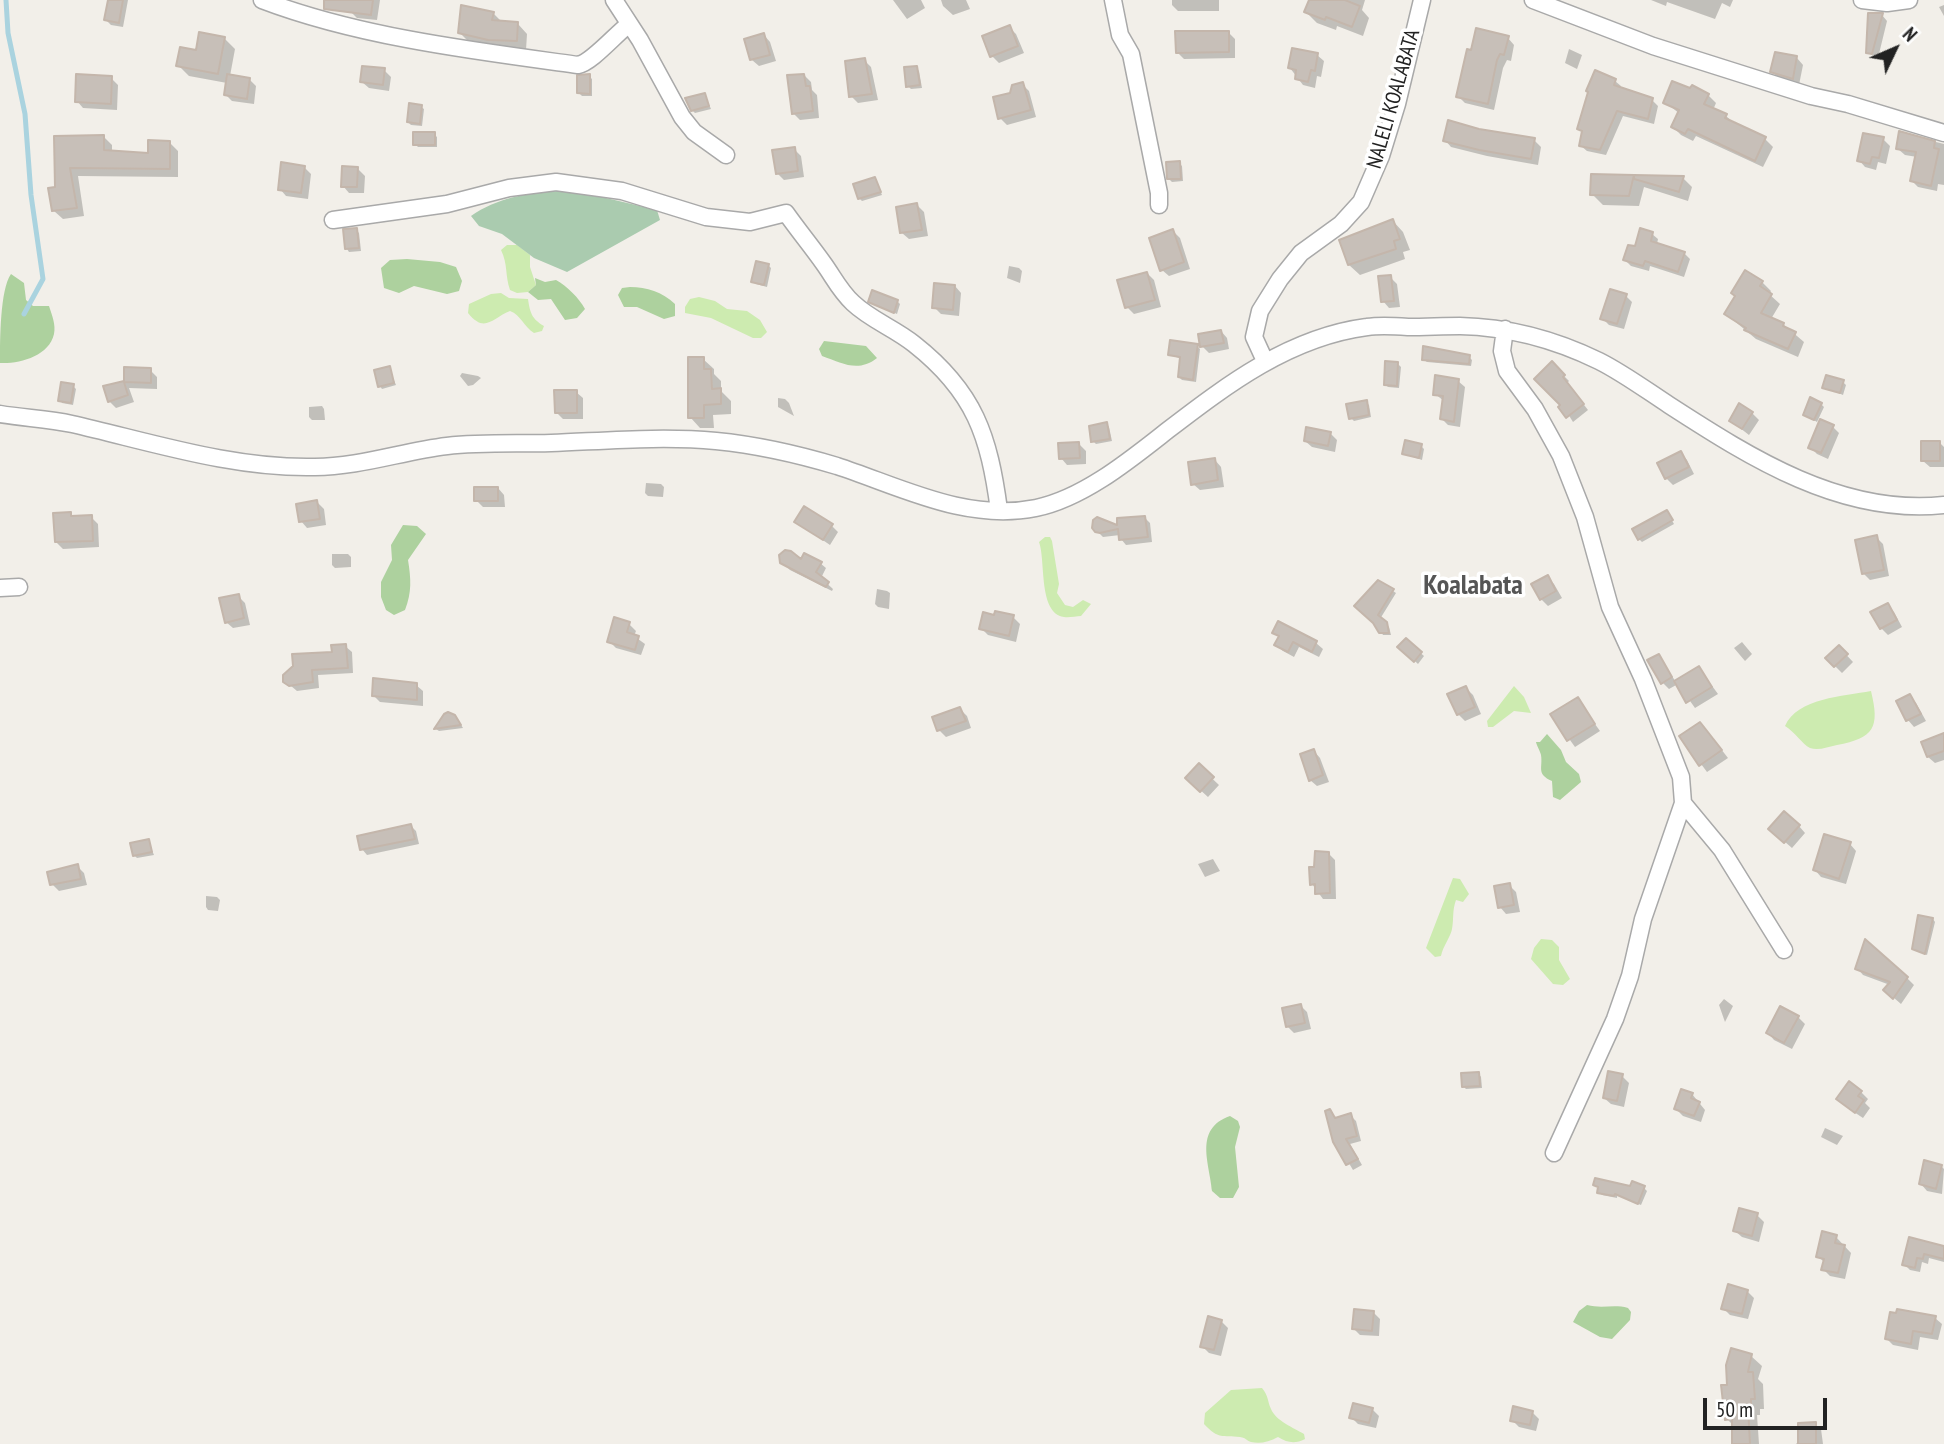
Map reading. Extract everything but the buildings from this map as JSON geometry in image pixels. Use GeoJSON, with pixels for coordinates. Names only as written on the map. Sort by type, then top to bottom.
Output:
{"type":"FeatureCollection","features":[{"type":"Feature","properties":{"kind":"street"},"geometry":{"type":"LineString","coordinates":[[262,0],[287,10],[349,26],[421,41],[578,65],[585,64],[628,25]]}},
{"type":"Feature","properties":{"kind":"street"},"geometry":{"type":"LineString","coordinates":[[614,0],[640,40],[682,117],[694,132],[726,155]]}},
{"type":"Feature","properties":{"kind":"street"},"geometry":{"type":"LineString","coordinates":[[1113,0],[1120,35],[1131,54],[1159,193],[1159,205]]}},
{"type":"Feature","properties":{"kind":"street","name":"NALELI KOALABATA"},"geometry":{"type":"LineString","coordinates":[[1265,361],[1254,337],[1260,310],[1301,253],[1341,224],[1361,202],[1381,156],[1397,104],[1422,0]]}},
{"type":"Feature","properties":{"kind":"street"},"geometry":{"type":"LineString","coordinates":[[1533,0],[1653,46],[1811,96],[1848,104],[1944,133]]}},
{"type":"Feature","properties":{"kind":"street"},"geometry":{"type":"LineString","coordinates":[[1862,0],[1887,3],[1909,0]]}},
{"type":"Feature","properties":{"kind":"street"},"geometry":{"type":"LineString","coordinates":[[333,220],[413,210],[509,188],[556,182],[622,191],[706,217],[750,222],[786,213],[827,268],[836,286],[851,302],[870,318],[915,345],[944,372],[969,402],[977,417],[995,478],[999,510]]}},
{"type":"Feature","properties":{"kind":"street"},"geometry":{"type":"LineString","coordinates":[[0,414],[65,422],[253,463],[318,467],[447,446],[599,441],[715,441],[774,449],[835,466],[926,499],[978,510],[1035,508],[1070,497],[1128,462],[1238,378],[1265,361],[1313,340],[1369,326],[1463,326],[1505,329],[1559,344],[1602,362],[1732,445],[1792,477],[1817,487],[1912,508],[1944,505]]}},
{"type":"Feature","properties":{"kind":"street"},"geometry":{"type":"LineString","coordinates":[[1505,329],[1502,351],[1507,371],[1535,409],[1561,456],[1585,517],[1610,607],[1643,678],[1681,777],[1683,803],[1643,919],[1630,976],[1619,1009],[1554,1153]]}},
{"type":"Feature","properties":{"kind":"street"},"geometry":{"type":"LineString","coordinates":[[0,588],[19,587]]}},
{"type":"Feature","properties":{"kind":"street"},"geometry":{"type":"LineString","coordinates":[[1683,803],[1723,850],[1784,950]]}},
{"type":"Feature","properties":{"kind":"green space"},"geometry":{"type":"Polygon","coordinates":[[[557,191],[589,194],[657,210],[660,220],[567,272],[534,258],[502,234],[479,226],[471,216],[512,198],[557,191]]]}},
{"type":"Feature","properties":{"kind":"green space"},"geometry":{"type":"Polygon","coordinates":[[[507,245],[517,245],[530,255],[530,267],[536,285],[528,292],[517,293],[510,290],[501,250],[507,245]]]}},
{"type":"Feature","properties":{"kind":"green space"},"geometry":{"type":"Polygon","coordinates":[[[390,260],[440,262],[456,267],[462,281],[459,291],[447,294],[414,286],[399,293],[384,288],[381,268],[390,260]]]}},
{"type":"Feature","properties":{"kind":"green space"},"geometry":{"type":"Polygon","coordinates":[[[11,274],[24,283],[26,300],[33,306],[49,306],[54,334],[46,348],[33,357],[0,363],[3,303],[11,274]]]}},
{"type":"Feature","properties":{"kind":"green space"},"geometry":{"type":"Polygon","coordinates":[[[535,278],[545,282],[556,280],[576,297],[585,309],[577,318],[565,320],[551,299],[538,300],[528,292],[536,285],[535,278]]]}},
{"type":"Feature","properties":{"kind":"green space"},"geometry":{"type":"Polygon","coordinates":[[[622,288],[648,289],[665,296],[675,304],[675,316],[664,319],[637,307],[624,307],[618,295],[622,288]]]}},
{"type":"Feature","properties":{"kind":"green space"},"geometry":{"type":"Polygon","coordinates":[[[501,293],[509,298],[528,299],[532,315],[544,326],[542,331],[534,333],[510,311],[489,323],[479,323],[468,313],[469,304],[491,294],[501,293]]]}},
{"type":"Feature","properties":{"kind":"green space"},"geometry":{"type":"Polygon","coordinates":[[[699,297],[715,301],[727,309],[747,311],[760,320],[767,332],[761,338],[753,338],[711,318],[685,313],[690,299],[699,297]]]}},
{"type":"Feature","properties":{"kind":"green space"},"geometry":{"type":"Polygon","coordinates":[[[824,341],[866,346],[877,358],[863,365],[843,364],[822,356],[819,349],[824,341]]]}},
{"type":"Feature","properties":{"kind":"green space"},"geometry":{"type":"Polygon","coordinates":[[[403,525],[417,526],[426,534],[408,560],[410,585],[405,610],[394,615],[386,610],[381,597],[381,582],[392,560],[391,545],[403,525]]]}},
{"type":"Feature","properties":{"kind":"green space"},"geometry":{"type":"Polygon","coordinates":[[[1050,537],[1052,541],[1059,584],[1057,593],[1065,605],[1073,607],[1083,600],[1091,604],[1081,616],[1064,617],[1050,606],[1044,585],[1039,542],[1050,537]]]}},
{"type":"Feature","properties":{"kind":"green space"},"geometry":{"type":"Polygon","coordinates":[[[1514,686],[1524,697],[1531,713],[1514,711],[1493,727],[1488,727],[1487,721],[1514,686]]]}},
{"type":"Feature","properties":{"kind":"green space"},"geometry":{"type":"Polygon","coordinates":[[[1871,691],[1874,722],[1866,735],[1859,739],[1813,749],[1785,726],[1800,709],[1810,704],[1871,691]]]}},
{"type":"Feature","properties":{"kind":"green space"},"geometry":{"type":"Polygon","coordinates":[[[1547,734],[1561,750],[1566,762],[1579,774],[1581,782],[1560,800],[1553,797],[1552,781],[1544,776],[1541,770],[1541,755],[1536,742],[1540,742],[1547,734]]]}},
{"type":"Feature","properties":{"kind":"green space"},"geometry":{"type":"Polygon","coordinates":[[[1453,878],[1460,879],[1469,894],[1463,902],[1456,900],[1451,932],[1441,956],[1435,957],[1426,948],[1453,878]]]}},
{"type":"Feature","properties":{"kind":"green space"},"geometry":{"type":"Polygon","coordinates":[[[1541,939],[1552,940],[1559,947],[1559,960],[1570,979],[1563,985],[1553,984],[1531,959],[1534,948],[1541,939]]]}},
{"type":"Feature","properties":{"kind":"green space"},"geometry":{"type":"Polygon","coordinates":[[[1230,1116],[1238,1121],[1240,1127],[1235,1147],[1239,1187],[1233,1198],[1220,1198],[1212,1191],[1206,1148],[1211,1129],[1230,1116]]]}},
{"type":"Feature","properties":{"kind":"green space"},"geometry":{"type":"Polygon","coordinates":[[[1587,1305],[1628,1308],[1631,1312],[1630,1320],[1612,1339],[1600,1337],[1573,1322],[1579,1311],[1587,1305]]]}},
{"type":"Feature","properties":{"kind":"green space"},"geometry":{"type":"Polygon","coordinates":[[[1262,1388],[1273,1413],[1304,1434],[1305,1439],[1292,1442],[1278,1437],[1254,1443],[1242,1437],[1217,1435],[1204,1424],[1205,1413],[1231,1390],[1262,1388]]]}},
{"type":"Feature","properties":{"kind":"waterway"},"geometry":{"type":"LineString","coordinates":[[6,0],[8,33],[25,114],[31,195],[43,279],[24,314]]}},
{"type":"Feature","properties":{"kind":"district","name":"Koalabata"},"geometry":{"type":"Point","coordinates":[1473,586]}}]}
